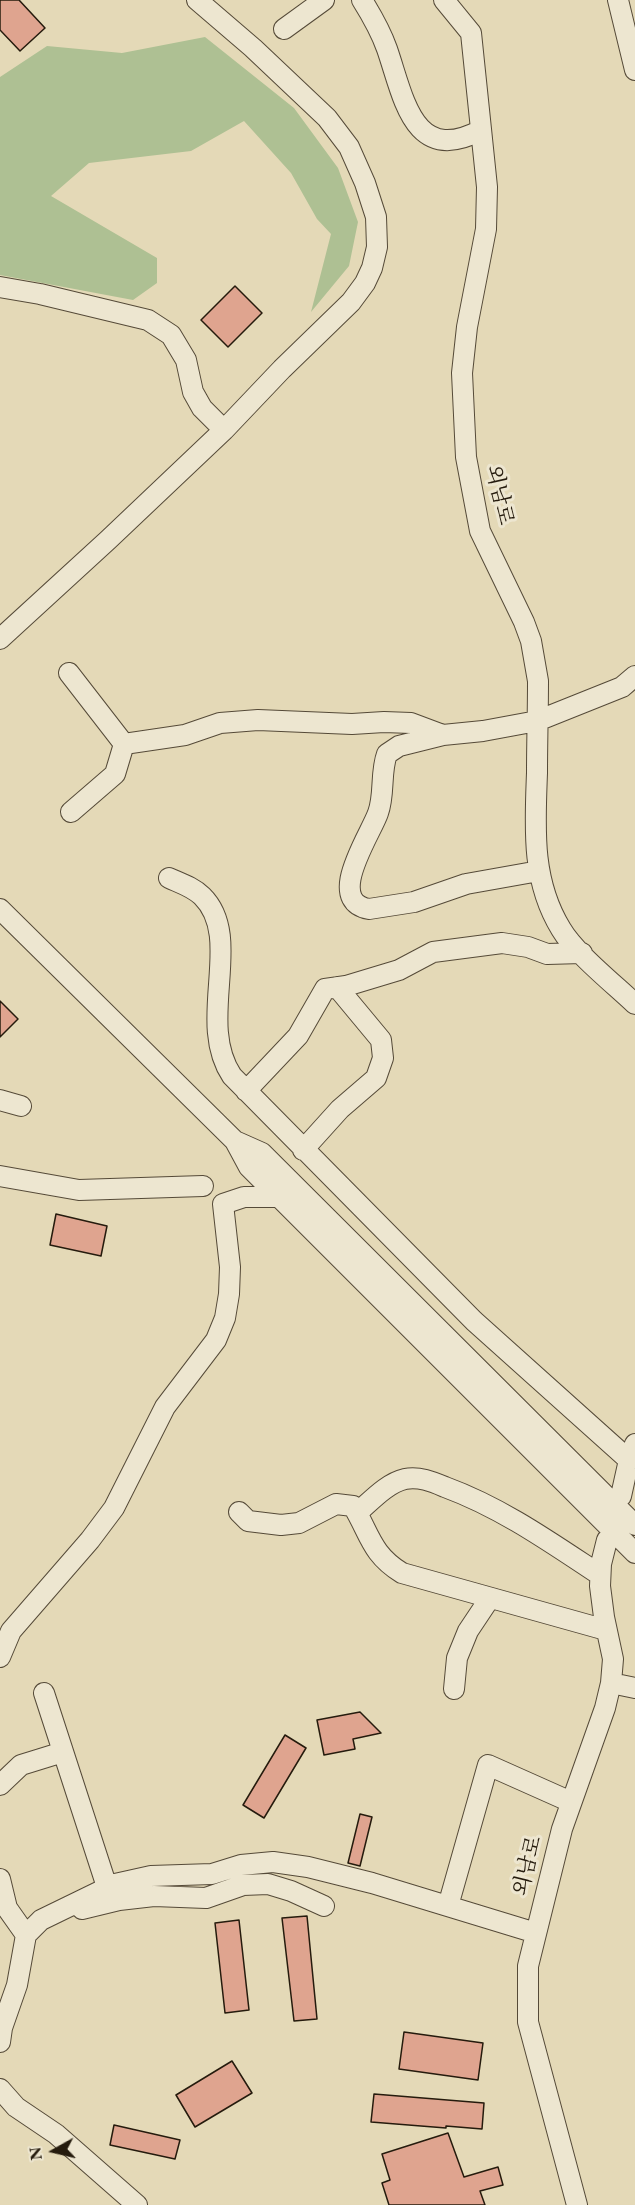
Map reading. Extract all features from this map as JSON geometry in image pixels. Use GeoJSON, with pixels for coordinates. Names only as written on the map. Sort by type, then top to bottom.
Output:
{"type":"FeatureCollection","features":[{"type":"Feature","properties":{"kind":"street"},"geometry":{"type":"LineString","coordinates":[[0,639],[224,430],[351,302],[365,283],[372,268],[377,247],[376,217],[365,183],[349,147],[327,118],[253,48],[197,0]]}},
{"type":"Feature","properties":{"kind":"street"},"geometry":{"type":"LineString","coordinates":[[284,29],[324,0]]}},
{"type":"Feature","properties":{"kind":"street"},"geometry":{"type":"LineString","coordinates":[[362,0],[375,21],[386,47],[409,112],[422,130],[436,140],[452,141],[481,130]]}},
{"type":"Feature","properties":{"kind":"street","name":"외남로"},"geometry":{"type":"LineString","coordinates":[[444,0],[471,33],[487,187],[486,229],[467,327],[462,373],[466,457],[480,531],[524,622],[531,641],[538,681],[534,824],[538,872],[561,931],[635,1004]]}},
{"type":"Feature","properties":{"kind":"street"},"geometry":{"type":"LineString","coordinates":[[618,0],[635,70]]}},
{"type":"Feature","properties":{"kind":"street"},"geometry":{"type":"LineString","coordinates":[[0,287],[40,294],[148,320],[171,335],[186,360],[194,392],[202,408],[224,430]]}},
{"type":"Feature","properties":{"kind":"street"},"geometry":{"type":"LineString","coordinates":[[69,673],[124,744]]}},
{"type":"Feature","properties":{"kind":"street"},"geometry":{"type":"LineString","coordinates":[[538,872],[466,884],[414,902],[369,909],[362,908],[354,902],[351,892],[355,860],[379,813],[383,791],[383,769],[387,754],[399,746],[443,735],[537,721],[622,687],[635,676]]}},
{"type":"Feature","properties":{"kind":"street"},"geometry":{"type":"LineString","coordinates":[[124,744],[185,735],[220,723],[258,720],[411,723],[443,735]]}},
{"type":"Feature","properties":{"kind":"street"},"geometry":{"type":"LineString","coordinates":[[108,798],[124,744]]}},
{"type":"Feature","properties":{"kind":"street"},"geometry":{"type":"LineString","coordinates":[[71,812],[115,774]]}},
{"type":"Feature","properties":{"kind":"street"},"geometry":{"type":"LineString","coordinates":[[169,878],[200,894],[208,902],[219,926],[221,943],[217,1032],[223,1064],[303,1150],[460,1307],[632,1452],[621,1496]]}},
{"type":"Feature","properties":{"kind":"street"},"geometry":{"type":"LineString","coordinates":[[0,909],[235,1142],[249,1167],[278,1197],[635,1553]]}},
{"type":"Feature","properties":{"kind":"street"},"geometry":{"type":"LineString","coordinates":[[246,1091],[298,1036],[325,989],[399,970],[433,952],[502,943],[528,947],[547,954],[582,953]]}},
{"type":"Feature","properties":{"kind":"street"},"geometry":{"type":"LineString","coordinates":[[303,1150],[340,1109],[376,1078],[383,1058],[381,1041],[337,987]]}},
{"type":"Feature","properties":{"kind":"street"},"geometry":{"type":"LineString","coordinates":[[0,1100],[21,1106]]}},
{"type":"Feature","properties":{"kind":"street"},"geometry":{"type":"LineString","coordinates":[[235,1142],[262,1153],[635,1525]]}},
{"type":"Feature","properties":{"kind":"street"},"geometry":{"type":"LineString","coordinates":[[0,1176],[79,1190],[203,1186]]}},
{"type":"Feature","properties":{"kind":"street"},"geometry":{"type":"LineString","coordinates":[[0,1658],[11,1631],[90,1540],[114,1508],[165,1407],[216,1340],[225,1318],[231,1267],[224,1204],[244,1197],[278,1197]]}},
{"type":"Feature","properties":{"kind":"street"},"geometry":{"type":"LineString","coordinates":[[427,1346],[460,1307]]}},
{"type":"Feature","properties":{"kind":"street"},"geometry":{"type":"LineString","coordinates":[[357,1513],[392,1484],[405,1479],[418,1478],[467,1495],[521,1523],[600,1575]]}},
{"type":"Feature","properties":{"kind":"street"},"geometry":{"type":"LineString","coordinates":[[239,1512],[248,1521],[281,1526],[299,1523],[336,1504],[353,1506],[372,1545],[386,1563],[402,1573],[606,1630]]}},
{"type":"Feature","properties":{"kind":"street","name":"외남로"},"geometry":{"type":"LineString","coordinates":[[577,2205],[528,2022],[528,1966],[562,1829],[605,1708],[611,1683],[613,1659],[606,1630],[600,1575],[607,1540]]}},
{"type":"Feature","properties":{"kind":"street"},"geometry":{"type":"LineString","coordinates":[[454,1689],[457,1658],[468,1631],[490,1598]]}},
{"type":"Feature","properties":{"kind":"street"},"geometry":{"type":"LineString","coordinates":[[611,1683],[635,1688]]}},
{"type":"Feature","properties":{"kind":"street"},"geometry":{"type":"LineString","coordinates":[[44,1693],[107,1887]]}},
{"type":"Feature","properties":{"kind":"street"},"geometry":{"type":"LineString","coordinates":[[0,1785],[21,1765],[63,1752]]}},
{"type":"Feature","properties":{"kind":"street"},"geometry":{"type":"LineString","coordinates":[[448,1906],[488,1765],[571,1802]]}},
{"type":"Feature","properties":{"kind":"street"},"geometry":{"type":"LineString","coordinates":[[0,2042],[2,2028],[17,1984],[26,1935],[41,1920],[107,1887],[151,1876],[212,1874],[241,1865],[273,1862],[308,1867],[536,1933]]}},
{"type":"Feature","properties":{"kind":"street"},"geometry":{"type":"LineString","coordinates":[[0,1879],[7,1908],[26,1935]]}},
{"type":"Feature","properties":{"kind":"street"},"geometry":{"type":"LineString","coordinates":[[26,1935],[82,1909],[119,1900],[154,1896],[211,1904],[243,1885],[268,1884],[291,1891],[324,1906]]}},
{"type":"Feature","properties":{"kind":"street"},"geometry":{"type":"LineString","coordinates":[[0,2089],[16,2107],[56,2134],[137,2205]]}},
{"type":"Feature","properties":{"kind":"green space"},"geometry":{"type":"Polygon","coordinates":[[[205,37],[294,108],[338,168],[358,222],[349,266],[311,312],[331,234],[317,219],[291,173],[244,121],[191,151],[89,163],[51,196],[157,258],[157,283],[133,300],[0,275],[0,77],[47,46],[122,53],[205,37]]]}},
{"type":"Feature","properties":{"kind":"building"},"geometry":{"type":"Polygon","coordinates":[[[0,0],[19,0],[45,28],[20,51],[0,30],[0,0]]]}},
{"type":"Feature","properties":{"kind":"building"},"geometry":{"type":"Polygon","coordinates":[[[235,286],[262,313],[228,347],[201,320],[235,286]]]}},
{"type":"Feature","properties":{"kind":"building"},"geometry":{"type":"Polygon","coordinates":[[[0,1001],[18,1019],[0,1037],[0,1001]]]}},
{"type":"Feature","properties":{"kind":"building"},"geometry":{"type":"Polygon","coordinates":[[[56,1214],[107,1226],[101,1256],[50,1245],[56,1214]]]}},
{"type":"Feature","properties":{"kind":"building"},"geometry":{"type":"Polygon","coordinates":[[[360,1712],[381,1733],[353,1739],[355,1749],[324,1755],[317,1720],[360,1712]]]}},
{"type":"Feature","properties":{"kind":"building"},"geometry":{"type":"Polygon","coordinates":[[[285,1735],[306,1748],[264,1818],[243,1805],[285,1735]]]}},
{"type":"Feature","properties":{"kind":"building"},"geometry":{"type":"Polygon","coordinates":[[[360,1814],[372,1817],[360,1866],[348,1863],[360,1814]]]}},
{"type":"Feature","properties":{"kind":"building"},"geometry":{"type":"Polygon","coordinates":[[[307,1916],[317,2019],[294,2021],[282,1918],[307,1916]]]}},
{"type":"Feature","properties":{"kind":"building"},"geometry":{"type":"Polygon","coordinates":[[[239,1920],[249,2010],[225,2013],[215,1923],[239,1920]]]}},
{"type":"Feature","properties":{"kind":"building"},"geometry":{"type":"Polygon","coordinates":[[[404,2032],[483,2043],[478,2080],[399,2069],[404,2032]]]}},
{"type":"Feature","properties":{"kind":"building"},"geometry":{"type":"Polygon","coordinates":[[[232,2061],[252,2093],[195,2127],[176,2095],[232,2061]]]}},
{"type":"Feature","properties":{"kind":"building"},"geometry":{"type":"Polygon","coordinates":[[[374,2094],[484,2103],[482,2129],[371,2122],[374,2094]]]}},
{"type":"Feature","properties":{"kind":"building"},"geometry":{"type":"Polygon","coordinates":[[[114,2125],[180,2140],[175,2159],[110,2145],[114,2125]]]}},
{"type":"Feature","properties":{"kind":"building"},"geometry":{"type":"Polygon","coordinates":[[[448,2133],[464,2177],[498,2167],[503,2185],[480,2191],[485,2205],[389,2205],[382,2183],[390,2180],[382,2154],[448,2133]]]}}]}
